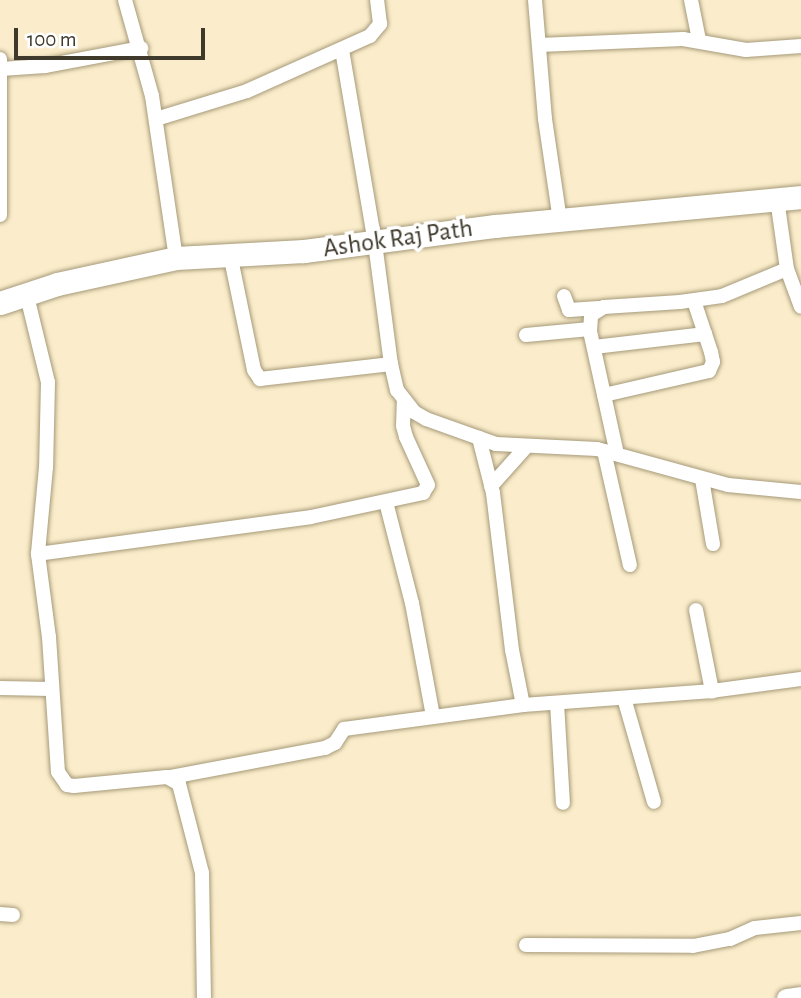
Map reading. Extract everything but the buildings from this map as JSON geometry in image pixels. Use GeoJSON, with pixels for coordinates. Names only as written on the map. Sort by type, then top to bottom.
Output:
{"type":"FeatureCollection","features":[{"type":"Feature","properties":{"kind":"main road","name":"Ashok Raj Path"},"geometry":{"type":"LineString","coordinates":[[1,297],[176,258],[294,252],[495,226],[801,197]]}},
{"type":"Feature","properties":{"kind":"main road"},"geometry":{"type":"LineString","coordinates":[[786,998],[801,996]]}},
{"type":"Feature","properties":{"kind":"street"},"geometry":{"type":"LineString","coordinates":[[125,0],[141,48],[156,119],[176,258]]}},
{"type":"Feature","properties":{"kind":"street"},"geometry":{"type":"LineString","coordinates":[[156,119],[247,91],[342,50],[378,30],[380,18],[377,0]]}},
{"type":"Feature","properties":{"kind":"street"},"geometry":{"type":"LineString","coordinates":[[535,0],[559,221]]}},
{"type":"Feature","properties":{"kind":"street"},"geometry":{"type":"LineString","coordinates":[[691,0],[699,40]]}},
{"type":"Feature","properties":{"kind":"street"},"geometry":{"type":"LineString","coordinates":[[539,45],[699,40],[746,50],[801,46]]}},
{"type":"Feature","properties":{"kind":"street"},"geometry":{"type":"LineString","coordinates":[[1,69],[45,66],[141,48]]}},
{"type":"Feature","properties":{"kind":"street"},"geometry":{"type":"LineString","coordinates":[[38,554],[311,517],[424,493],[428,485],[406,437],[404,401],[391,364],[375,243],[342,50]]}},
{"type":"Feature","properties":{"kind":"street"},"geometry":{"type":"LineString","coordinates":[[0,59],[0,215]]}},
{"type":"Feature","properties":{"kind":"street"},"geometry":{"type":"LineString","coordinates":[[777,199],[787,269],[801,307]]}},
{"type":"Feature","properties":{"kind":"street"},"geometry":{"type":"LineString","coordinates":[[230,254],[254,370],[260,379],[391,364]]}},
{"type":"Feature","properties":{"kind":"street"},"geometry":{"type":"LineString","coordinates":[[564,296],[569,310],[694,301],[738,290],[787,269]]}},
{"type":"Feature","properties":{"kind":"street"},"geometry":{"type":"LineString","coordinates":[[26,292],[43,356],[49,400],[38,554],[58,772],[67,785],[82,786],[171,777],[326,748],[335,743],[344,729],[433,716],[523,705],[712,691],[801,679]]}},
{"type":"Feature","properties":{"kind":"street"},"geometry":{"type":"LineString","coordinates":[[604,395],[705,374],[713,362],[694,301]]}},
{"type":"Feature","properties":{"kind":"street"},"geometry":{"type":"LineString","coordinates":[[599,308],[591,315],[590,329],[604,395],[610,452],[630,565]]}},
{"type":"Feature","properties":{"kind":"street"},"geometry":{"type":"LineString","coordinates":[[526,335],[590,329]]}},
{"type":"Feature","properties":{"kind":"street"},"geometry":{"type":"LineString","coordinates":[[594,347],[705,334]]}},
{"type":"Feature","properties":{"kind":"street"},"geometry":{"type":"LineString","coordinates":[[404,401],[426,419],[479,438],[526,447],[610,452],[702,479],[801,492]]}},
{"type":"Feature","properties":{"kind":"street"},"geometry":{"type":"LineString","coordinates":[[479,438],[491,485],[512,650],[523,705]]}},
{"type":"Feature","properties":{"kind":"street"},"geometry":{"type":"LineString","coordinates":[[491,485],[526,447]]}},
{"type":"Feature","properties":{"kind":"street"},"geometry":{"type":"LineString","coordinates":[[702,479],[713,544]]}},
{"type":"Feature","properties":{"kind":"street"},"geometry":{"type":"LineString","coordinates":[[386,502],[412,603],[433,716]]}},
{"type":"Feature","properties":{"kind":"street"},"geometry":{"type":"LineString","coordinates":[[696,610],[712,691]]}},
{"type":"Feature","properties":{"kind":"street"},"geometry":{"type":"LineString","coordinates":[[0,688],[51,689]]}},
{"type":"Feature","properties":{"kind":"street"},"geometry":{"type":"LineString","coordinates":[[624,698],[654,802]]}},
{"type":"Feature","properties":{"kind":"street"},"geometry":{"type":"LineString","coordinates":[[557,703],[563,803]]}},
{"type":"Feature","properties":{"kind":"street"},"geometry":{"type":"LineString","coordinates":[[171,777],[182,793],[202,873],[204,998]]}},
{"type":"Feature","properties":{"kind":"street"},"geometry":{"type":"LineString","coordinates":[[526,945],[693,946],[730,939],[755,928],[801,923]]}}]}
